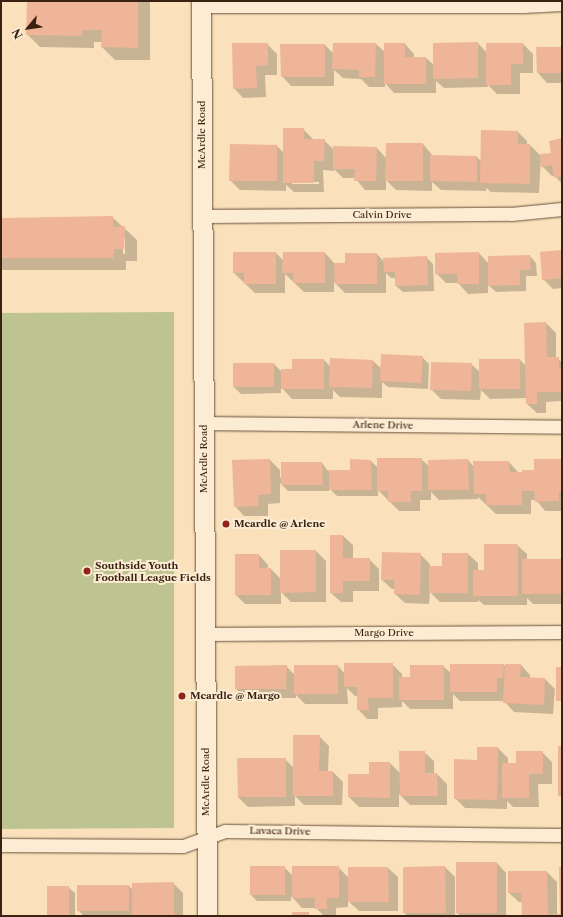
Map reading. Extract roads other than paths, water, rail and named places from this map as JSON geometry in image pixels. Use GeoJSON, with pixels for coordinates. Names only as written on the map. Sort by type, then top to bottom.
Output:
{"type":"FeatureCollection","features":[{"type":"Feature","properties":{"kind":"main road","name":"McArdle Road"},"geometry":{"type":"LineString","coordinates":[[201,4],[207,916]]}},
{"type":"Feature","properties":{"kind":"street"},"geometry":{"type":"LineString","coordinates":[[201,4],[523,6],[562,4]]}},
{"type":"Feature","properties":{"kind":"street","name":"Calvin Drive"},"geometry":{"type":"LineString","coordinates":[[203,216],[511,214],[562,209]]}},
{"type":"Feature","properties":{"kind":"street","name":"Arlene Drive"},"geometry":{"type":"LineString","coordinates":[[204,423],[562,427]]}},
{"type":"Feature","properties":{"kind":"street","name":"Margo Drive"},"geometry":{"type":"LineString","coordinates":[[205,634],[562,632]]}},
{"type":"Feature","properties":{"kind":"street","name":"Lavaca Drive"},"geometry":{"type":"LineString","coordinates":[[1,845],[183,846],[225,831],[562,835]]}},
{"type":"Feature","properties":{"kind":"place","name":"Mcardle @ Arlene"},"geometry":{"type":"Point","coordinates":[226,524]}},
{"type":"Feature","properties":{"kind":"place","name":"Southside Youth Football League Fields"},"geometry":{"type":"Point","coordinates":[87,571]}},
{"type":"Feature","properties":{"kind":"place","name":"Mcardle @ Margo"},"geometry":{"type":"Point","coordinates":[182,696]}}]}
